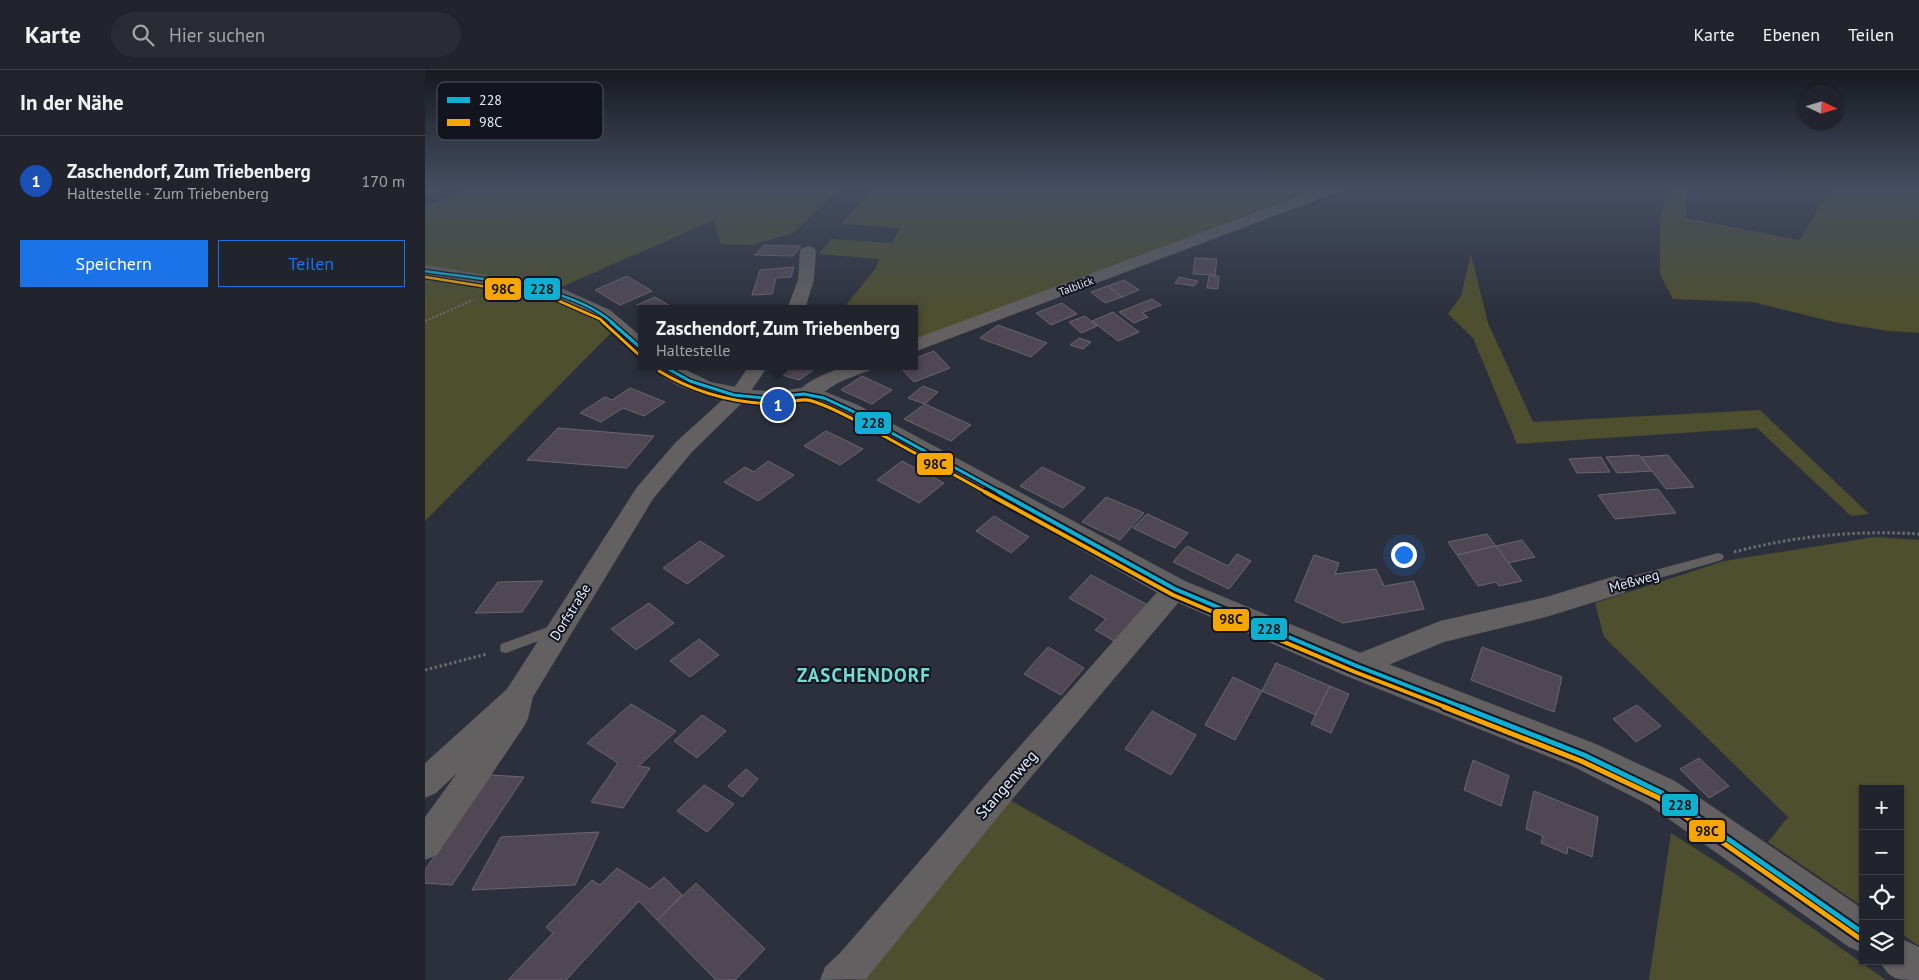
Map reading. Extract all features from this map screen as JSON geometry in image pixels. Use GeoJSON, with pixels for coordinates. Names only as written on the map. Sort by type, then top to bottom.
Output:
{"type":"FeatureCollection","features":[{"type":"Feature","properties":{"kind":"street","name":"Talblick"},"geometry":{"type":"LineString","coordinates":[[918,345],[1229,229]]}},
{"type":"Feature","properties":{"kind":"street"},"geometry":{"type":"LineString","coordinates":[[797,305],[806,280],[808,251]]}},
{"type":"Feature","properties":{"kind":"street"},"geometry":{"type":"LineString","coordinates":[[425,271],[552,290],[603,314],[638,345]]}},
{"type":"Feature","properties":{"kind":"street"},"geometry":{"type":"LineString","coordinates":[[668,370],[699,384],[738,396],[781,398],[806,394],[831,379],[854,370]]}},
{"type":"Feature","properties":{"kind":"street","name":"Dorfstraße"},"geometry":{"type":"LineString","coordinates":[[425,844],[513,719],[519,694],[645,493],[684,447],[738,396],[756,370]]}},
{"type":"Feature","properties":{"kind":"street"},"geometry":{"type":"LineString","coordinates":[[806,394],[850,410],[1175,589],[1357,666],[1584,755],[1662,794],[1859,930]]}},
{"type":"Feature","properties":{"kind":"street","name":"Meßweg"},"geometry":{"type":"LineString","coordinates":[[1357,666],[1440,632],[1546,607],[1615,586]]}},
{"type":"Feature","properties":{"kind":"street","name":"Stangenweg"},"geometry":{"type":"LineString","coordinates":[[838,980],[853,966],[999,792],[1175,589]]}},
{"type":"Feature","properties":{"kind":"street"},"geometry":{"type":"LineString","coordinates":[[425,784],[519,694]]}},
{"type":"Feature","properties":{"kind":"street"},"geometry":{"type":"LineString","coordinates":[[1904,962],[1919,972]]}},
{"type":"Feature","properties":{"kind":"lane","name":"Meßweg"},"geometry":{"type":"LineString","coordinates":[[1615,586],[1718,557]]}},
{"type":"Feature","properties":{"kind":"lane"},"geometry":{"type":"LineString","coordinates":[[507,648],[560,627]]}},
{"type":"Feature","properties":{"kind":"path"},"geometry":{"type":"LineString","coordinates":[[425,321],[513,284]]}},
{"type":"Feature","properties":{"kind":"path"},"geometry":{"type":"LineString","coordinates":[[1718,557],[1767,543],[1833,532],[1877,530],[1919,534]]}},
{"type":"Feature","properties":{"kind":"path"},"geometry":{"type":"LineString","coordinates":[[425,670],[507,648]]}},
{"type":"Feature","properties":{"kind":"green space"},"geometry":{"type":"Polygon","coordinates":[[[425,229],[692,229],[552,291],[425,271],[425,229]]]}},
{"type":"Feature","properties":{"kind":"green space"},"geometry":{"type":"Polygon","coordinates":[[[717,229],[797,229],[793,233],[751,245],[721,244],[717,229]]]}},
{"type":"Feature","properties":{"kind":"green space"},"geometry":{"type":"Polygon","coordinates":[[[899,229],[1212,229],[918,340],[918,305],[846,305],[875,269],[879,259],[819,254],[831,239],[892,243],[899,229]]]}},
{"type":"Feature","properties":{"kind":"green space"},"geometry":{"type":"Polygon","coordinates":[[[1660,229],[1745,229],[1800,240],[1806,229],[1919,229],[1919,333],[1888,331],[1834,322],[1753,302],[1673,299],[1660,274],[1660,229]]]}},
{"type":"Feature","properties":{"kind":"green space"},"geometry":{"type":"Polygon","coordinates":[[[1471,254],[1488,323],[1533,422],[1760,410],[1869,514],[1851,516],[1757,428],[1517,444],[1473,338],[1448,314],[1461,296],[1471,254]]]}},
{"type":"Feature","properties":{"kind":"green space"},"geometry":{"type":"Polygon","coordinates":[[[425,275],[544,294],[596,318],[612,332],[425,521],[425,275]]]}},
{"type":"Feature","properties":{"kind":"green space"},"geometry":{"type":"Polygon","coordinates":[[[1875,537],[1919,540],[1919,946],[1904,936],[1904,785],[1859,785],[1859,904],[1768,842],[1788,817],[1604,637],[1595,603],[1724,561],[1875,537]]]}},
{"type":"Feature","properties":{"kind":"green space"},"geometry":{"type":"Polygon","coordinates":[[[1003,796],[1326,980],[856,980],[1003,796]]]}},
{"type":"Feature","properties":{"kind":"green space"},"geometry":{"type":"Polygon","coordinates":[[[1671,833],[1740,877],[1859,961],[1859,965],[1865,965],[1886,980],[1649,980],[1671,833]]]}},
{"type":"Feature","properties":{"kind":"building"},"geometry":{"type":"Polygon","coordinates":[[[764,245],[801,246],[793,256],[755,255],[764,245]]]}},
{"type":"Feature","properties":{"kind":"building"},"geometry":{"type":"Polygon","coordinates":[[[1195,258],[1217,259],[1215,275],[1193,274],[1195,258]]]}},
{"type":"Feature","properties":{"kind":"building"},"geometry":{"type":"Polygon","coordinates":[[[794,267],[791,277],[776,278],[772,294],[752,295],[760,270],[794,267]]]}},
{"type":"Feature","properties":{"kind":"building"},"geometry":{"type":"Polygon","coordinates":[[[627,276],[652,291],[620,305],[595,290],[627,276]]]}},
{"type":"Feature","properties":{"kind":"building"},"geometry":{"type":"Polygon","coordinates":[[[1209,276],[1219,276],[1218,289],[1207,288],[1209,276]]]}},
{"type":"Feature","properties":{"kind":"building"},"geometry":{"type":"Polygon","coordinates":[[[1179,277],[1198,281],[1194,286],[1175,283],[1179,277]]]}},
{"type":"Feature","properties":{"kind":"building"},"geometry":{"type":"Polygon","coordinates":[[[1124,280],[1139,290],[1122,297],[1108,286],[1124,280]]]}},
{"type":"Feature","properties":{"kind":"building"},"geometry":{"type":"Polygon","coordinates":[[[1108,286],[1122,297],[1105,303],[1091,292],[1108,286]]]}},
{"type":"Feature","properties":{"kind":"building"},"geometry":{"type":"Polygon","coordinates":[[[655,297],[668,305],[638,306],[655,297]]]}},
{"type":"Feature","properties":{"kind":"building"},"geometry":{"type":"Polygon","coordinates":[[[1152,299],[1161,305],[1142,313],[1148,317],[1134,323],[1119,312],[1152,299]]]}},
{"type":"Feature","properties":{"kind":"building"},"geometry":{"type":"Polygon","coordinates":[[[1062,303],[1077,314],[1051,325],[1036,313],[1062,303]]]}},
{"type":"Feature","properties":{"kind":"building"},"geometry":{"type":"Polygon","coordinates":[[[1113,312],[1139,332],[1118,341],[1092,321],[1113,312]]]}},
{"type":"Feature","properties":{"kind":"building"},"geometry":{"type":"Polygon","coordinates":[[[1085,316],[1097,326],[1081,333],[1069,322],[1085,316]]]}},
{"type":"Feature","properties":{"kind":"building"},"geometry":{"type":"Polygon","coordinates":[[[998,325],[1047,343],[1031,357],[980,338],[998,325]]]}},
{"type":"Feature","properties":{"kind":"building"},"geometry":{"type":"Polygon","coordinates":[[[1079,338],[1091,342],[1083,349],[1070,345],[1079,338]]]}},
{"type":"Feature","properties":{"kind":"building"},"geometry":{"type":"Polygon","coordinates":[[[934,351],[950,368],[914,382],[903,370],[918,370],[918,357],[934,351]]]}},
{"type":"Feature","properties":{"kind":"building"},"geometry":{"type":"Polygon","coordinates":[[[780,370],[813,370],[799,380],[776,373],[780,370]]]}},
{"type":"Feature","properties":{"kind":"building"},"geometry":{"type":"Polygon","coordinates":[[[862,376],[892,390],[872,404],[841,390],[862,376]]]}},
{"type":"Feature","properties":{"kind":"building"},"geometry":{"type":"Polygon","coordinates":[[[923,386],[938,392],[925,404],[908,398],[923,386]]]}},
{"type":"Feature","properties":{"kind":"building"},"geometry":{"type":"Polygon","coordinates":[[[630,388],[665,402],[644,416],[623,408],[601,422],[580,413],[605,397],[612,400],[630,388]]]}},
{"type":"Feature","properties":{"kind":"building"},"geometry":{"type":"Polygon","coordinates":[[[925,404],[971,425],[951,441],[904,419],[925,404]]]}},
{"type":"Feature","properties":{"kind":"building"},"geometry":{"type":"Polygon","coordinates":[[[558,428],[654,436],[627,468],[527,460],[558,428]]]}},
{"type":"Feature","properties":{"kind":"building"},"geometry":{"type":"Polygon","coordinates":[[[826,431],[863,449],[840,465],[804,446],[826,431]]]}},
{"type":"Feature","properties":{"kind":"building"},"geometry":{"type":"Polygon","coordinates":[[[1639,455],[1652,471],[1617,473],[1606,457],[1639,455]]]}},
{"type":"Feature","properties":{"kind":"building"},"geometry":{"type":"Polygon","coordinates":[[[1668,455],[1694,487],[1666,489],[1641,457],[1668,455]]]}},
{"type":"Feature","properties":{"kind":"building"},"geometry":{"type":"Polygon","coordinates":[[[1601,457],[1610,472],[1577,473],[1569,459],[1601,457]]]}},
{"type":"Feature","properties":{"kind":"building"},"geometry":{"type":"Polygon","coordinates":[[[768,461],[794,475],[758,501],[724,482],[745,467],[754,472],[768,461]]]}},
{"type":"Feature","properties":{"kind":"building"},"geometry":{"type":"Polygon","coordinates":[[[902,461],[944,483],[919,503],[877,480],[902,461]]]}},
{"type":"Feature","properties":{"kind":"building"},"geometry":{"type":"Polygon","coordinates":[[[1042,467],[1085,488],[1063,508],[1020,486],[1042,467]]]}},
{"type":"Feature","properties":{"kind":"building"},"geometry":{"type":"Polygon","coordinates":[[[1658,489],[1676,513],[1615,519],[1598,495],[1658,489]]]}},
{"type":"Feature","properties":{"kind":"building"},"geometry":{"type":"Polygon","coordinates":[[[1106,497],[1144,513],[1120,540],[1082,522],[1106,497]]]}},
{"type":"Feature","properties":{"kind":"building"},"geometry":{"type":"Polygon","coordinates":[[[1147,514],[1188,533],[1175,548],[1133,528],[1147,514]]]}},
{"type":"Feature","properties":{"kind":"building"},"geometry":{"type":"Polygon","coordinates":[[[994,516],[1029,537],[1011,553],[976,531],[994,516]]]}},
{"type":"Feature","properties":{"kind":"building"},"geometry":{"type":"Polygon","coordinates":[[[1487,534],[1496,546],[1457,555],[1448,542],[1487,534]]]}},
{"type":"Feature","properties":{"kind":"building"},"geometry":{"type":"Polygon","coordinates":[[[1522,540],[1535,557],[1508,563],[1496,546],[1522,540]]]}},
{"type":"Feature","properties":{"kind":"building"},"geometry":{"type":"Polygon","coordinates":[[[700,541],[724,556],[687,584],[663,568],[700,541]]]}},
{"type":"Feature","properties":{"kind":"building"},"geometry":{"type":"Polygon","coordinates":[[[1187,546],[1228,566],[1237,554],[1251,561],[1229,589],[1173,562],[1187,546]]]}},
{"type":"Feature","properties":{"kind":"building"},"geometry":{"type":"Polygon","coordinates":[[[1496,546],[1522,581],[1499,586],[1496,582],[1478,586],[1457,555],[1496,546]]]}},
{"type":"Feature","properties":{"kind":"building"},"geometry":{"type":"Polygon","coordinates":[[[1314,555],[1339,563],[1335,574],[1376,569],[1384,586],[1414,581],[1424,609],[1343,623],[1295,601],[1314,555]]]}},
{"type":"Feature","properties":{"kind":"building"},"geometry":{"type":"Polygon","coordinates":[[[1091,575],[1148,605],[1116,642],[1095,630],[1106,619],[1069,598],[1091,575]]]}},
{"type":"Feature","properties":{"kind":"building"},"geometry":{"type":"Polygon","coordinates":[[[543,581],[522,612],[475,613],[498,582],[543,581]]]}},
{"type":"Feature","properties":{"kind":"building"},"geometry":{"type":"Polygon","coordinates":[[[649,603],[674,623],[636,650],[611,629],[649,603]]]}},
{"type":"Feature","properties":{"kind":"building"},"geometry":{"type":"Polygon","coordinates":[[[699,639],[719,655],[690,677],[670,661],[699,639]]]}},
{"type":"Feature","properties":{"kind":"building"},"geometry":{"type":"Polygon","coordinates":[[[1048,647],[1084,668],[1061,695],[1024,674],[1048,647]]]}},
{"type":"Feature","properties":{"kind":"building"},"geometry":{"type":"Polygon","coordinates":[[[1482,647],[1562,677],[1554,712],[1471,680],[1482,647]]]}},
{"type":"Feature","properties":{"kind":"building"},"geometry":{"type":"Polygon","coordinates":[[[1276,663],[1330,686],[1316,715],[1262,691],[1276,663]]]}},
{"type":"Feature","properties":{"kind":"building"},"geometry":{"type":"Polygon","coordinates":[[[1233,677],[1262,691],[1235,740],[1205,725],[1233,677]]]}},
{"type":"Feature","properties":{"kind":"building"},"geometry":{"type":"Polygon","coordinates":[[[1330,686],[1349,694],[1331,733],[1311,724],[1330,686]]]}},
{"type":"Feature","properties":{"kind":"building"},"geometry":{"type":"Polygon","coordinates":[[[631,704],[676,731],[639,766],[650,768],[623,808],[591,802],[618,763],[587,743],[631,704]]]}},
{"type":"Feature","properties":{"kind":"building"},"geometry":{"type":"Polygon","coordinates":[[[1637,705],[1661,726],[1636,742],[1613,719],[1637,705]]]}},
{"type":"Feature","properties":{"kind":"building"},"geometry":{"type":"Polygon","coordinates":[[[1152,711],[1196,735],[1171,775],[1125,749],[1152,711]]]}},
{"type":"Feature","properties":{"kind":"building"},"geometry":{"type":"Polygon","coordinates":[[[702,715],[726,731],[697,758],[674,741],[702,715]]]}},
{"type":"Feature","properties":{"kind":"building"},"geometry":{"type":"Polygon","coordinates":[[[1699,758],[1729,786],[1709,798],[1680,769],[1699,758]]]}},
{"type":"Feature","properties":{"kind":"building"},"geometry":{"type":"Polygon","coordinates":[[[1473,760],[1509,776],[1501,806],[1464,790],[1473,760]]]}},
{"type":"Feature","properties":{"kind":"building"},"geometry":{"type":"Polygon","coordinates":[[[746,769],[758,779],[742,797],[728,786],[746,769]]]}},
{"type":"Feature","properties":{"kind":"building"},"geometry":{"type":"Polygon","coordinates":[[[491,775],[524,777],[452,885],[425,883],[425,870],[491,775]]]}},
{"type":"Feature","properties":{"kind":"building"},"geometry":{"type":"Polygon","coordinates":[[[704,785],[734,804],[707,832],[677,811],[704,785]]]}},
{"type":"Feature","properties":{"kind":"building"},"geometry":{"type":"Polygon","coordinates":[[[1534,791],[1598,817],[1592,857],[1568,847],[1567,854],[1541,843],[1543,836],[1526,829],[1534,791]]]}},
{"type":"Feature","properties":{"kind":"building"},"geometry":{"type":"Polygon","coordinates":[[[599,832],[575,885],[472,890],[501,837],[599,832]]]}},
{"type":"Feature","properties":{"kind":"building"},"geometry":{"type":"Polygon","coordinates":[[[617,868],[650,889],[664,877],[682,895],[657,920],[639,901],[566,980],[508,980],[553,933],[546,927],[592,880],[600,885],[617,868]]]}},
{"type":"Feature","properties":{"kind":"building"},"geometry":{"type":"Polygon","coordinates":[[[696,883],[765,949],[735,980],[716,980],[657,920],[696,883]]]}},
{"type":"Feature","properties":{"kind":"transit line","name":"228"},"geometry":{"type":"LineString","coordinates":[[425,271],[552,291],[603,314],[638,345]]}},
{"type":"Feature","properties":{"kind":"transit line","name":"98C"},"geometry":{"type":"LineString","coordinates":[[425,277],[550,297],[600,319],[638,354]]}},
{"type":"Feature","properties":{"kind":"transit line","name":"228"},"geometry":{"type":"LineString","coordinates":[[670,370],[704,387],[749,398],[780,398],[807,394],[829,400],[1175,589],[1357,666],[1584,755],[1662,793],[1859,930]]}},
{"type":"Feature","properties":{"kind":"transit line","name":"98C"},"geometry":{"type":"LineString","coordinates":[[659,371],[686,386],[730,400],[761,404],[808,400],[823,405],[847,416],[1173,595],[1355,672],[1581,761],[1659,798],[1859,938]]}},
{"type":"Feature","properties":{"kind":"place","name":"Zaschendorf, Zum Triebenberg"},"geometry":{"type":"Point","coordinates":[778,405]}},
{"type":"Feature","properties":{"kind":"district","name":"ZASCHENDORF"},"geometry":{"type":"Point","coordinates":[864,675]}}]}
